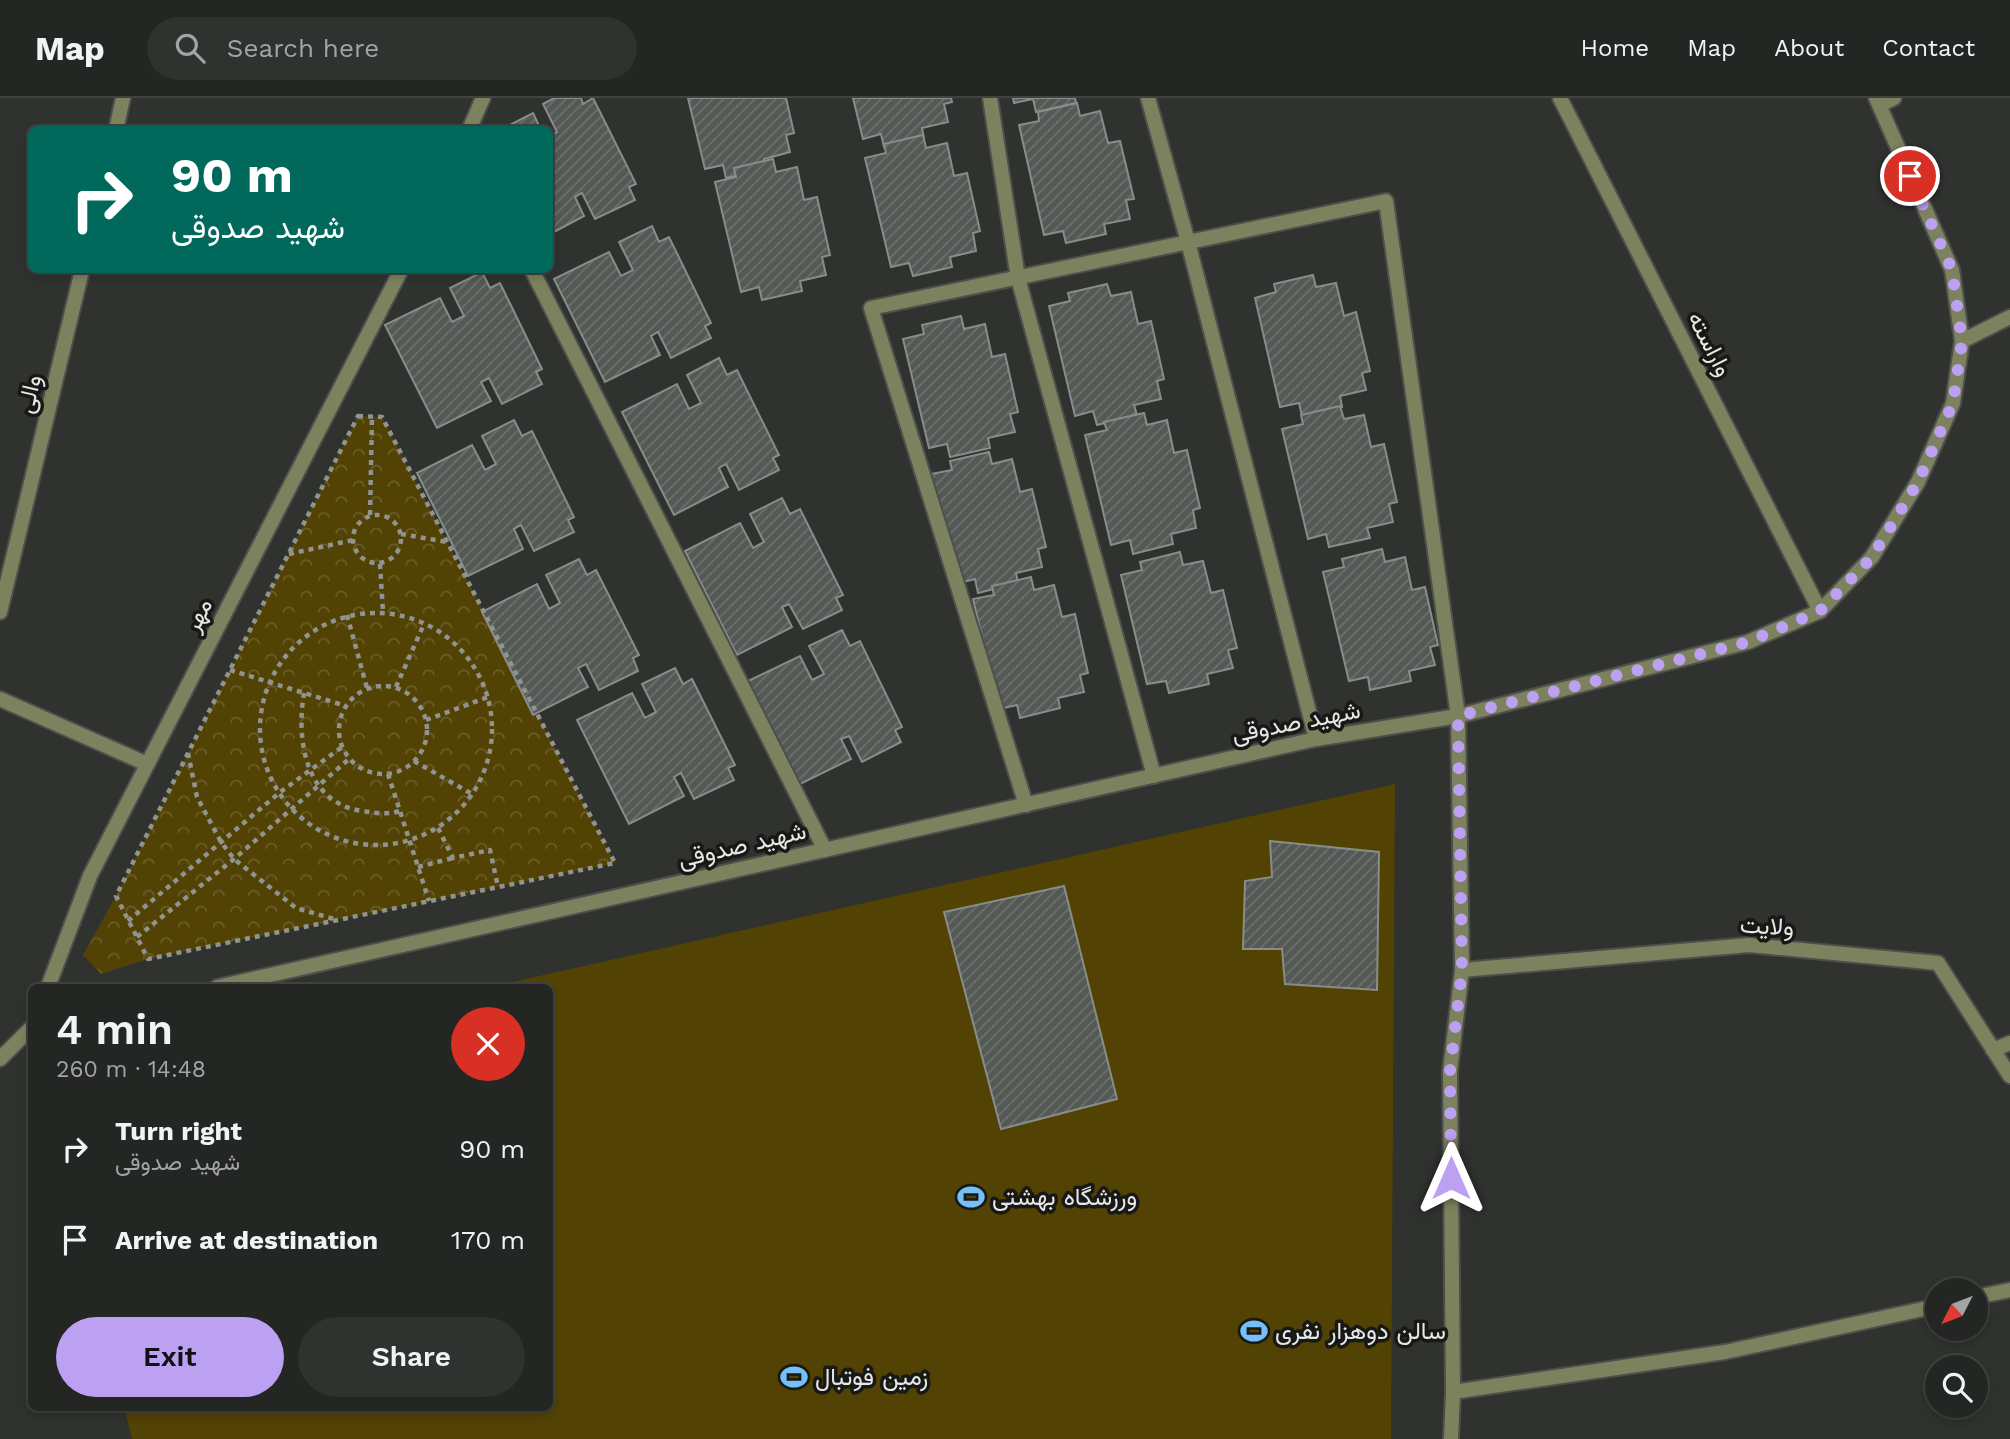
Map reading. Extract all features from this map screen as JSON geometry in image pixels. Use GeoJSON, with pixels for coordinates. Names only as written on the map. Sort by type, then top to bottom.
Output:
{"type":"FeatureCollection","features":[{"type":"Feature","properties":{"kind":"street"},"geometry":{"type":"LineString","coordinates":[[117,126],[123,98]]}},
{"type":"Feature","properties":{"kind":"street"},"geometry":{"type":"LineString","coordinates":[[471,126],[483,98]]}},
{"type":"Feature","properties":{"kind":"street"},"geometry":{"type":"LineString","coordinates":[[990,98],[1018,278],[1154,776]]}},
{"type":"Feature","properties":{"kind":"street"},"geometry":{"type":"LineString","coordinates":[[1148,98],[1188,242],[1316,739]]}},
{"type":"Feature","properties":{"kind":"street","name":"واراسته"},"geometry":{"type":"LineString","coordinates":[[1560,98],[1820,611]]}},
{"type":"Feature","properties":{"kind":"street"},"geometry":{"type":"LineString","coordinates":[[1878,102],[1894,98]]}},
{"type":"Feature","properties":{"kind":"street","name":"شهید صدوقی"},"geometry":{"type":"LineString","coordinates":[[230,984],[1316,739],[1458,716],[1748,642],[1820,611],[1872,557],[1918,482],[1953,403],[1962,341],[1952,270],[1878,102]]}},
{"type":"Feature","properties":{"kind":"street"},"geometry":{"type":"LineString","coordinates":[[1026,805],[871,308],[1386,201],[1458,716],[1462,970],[1450,1071],[1453,1392],[1451,1439]]}},
{"type":"Feature","properties":{"kind":"street","name":"والی"},"geometry":{"type":"LineString","coordinates":[[0,612],[81,273]]}},
{"type":"Feature","properties":{"kind":"street","name":"مهر"},"geometry":{"type":"LineString","coordinates":[[49,984],[90,876],[399,273]]}},
{"type":"Feature","properties":{"kind":"street"},"geometry":{"type":"LineString","coordinates":[[534,273],[825,850]]}},
{"type":"Feature","properties":{"kind":"street"},"geometry":{"type":"LineString","coordinates":[[1962,341],[2010,317]]}},
{"type":"Feature","properties":{"kind":"street"},"geometry":{"type":"LineString","coordinates":[[0,699],[147,764]]}},
{"type":"Feature","properties":{"kind":"street","name":"ولایت"},"geometry":{"type":"LineString","coordinates":[[1462,970],[1749,945],[1938,963],[2010,1076]]}},
{"type":"Feature","properties":{"kind":"street"},"geometry":{"type":"LineString","coordinates":[[0,1059],[28,1031]]}},
{"type":"Feature","properties":{"kind":"street"},"geometry":{"type":"LineString","coordinates":[[1993,1050],[2010,1044]]}},
{"type":"Feature","properties":{"kind":"street"},"geometry":{"type":"LineString","coordinates":[[1988,1295],[2010,1290]]}},
{"type":"Feature","properties":{"kind":"street"},"geometry":{"type":"LineString","coordinates":[[1453,1392],[1725,1352],[1925,1309]]}},
{"type":"Feature","properties":{"kind":"path"},"geometry":{"type":"LineString","coordinates":[[358,416],[382,416],[447,542],[615,863],[148,959],[116,896],[358,416]]}},
{"type":"Feature","properties":{"kind":"path"},"geometry":{"type":"LineString","coordinates":[[370,516],[372,416]]}},
{"type":"Feature","properties":{"kind":"path"},"geometry":{"type":"LineString","coordinates":[[370,516],[386,516],[399,526],[401,534],[399,550],[394,557],[380,564],[372,563],[358,555],[353,540],[358,524],[370,516]]}},
{"type":"Feature","properties":{"kind":"path"},"geometry":{"type":"LineString","coordinates":[[401,534],[447,542]]}},
{"type":"Feature","properties":{"kind":"path"},"geometry":{"type":"LineString","coordinates":[[289,554],[353,540]]}},
{"type":"Feature","properties":{"kind":"path"},"geometry":{"type":"LineString","coordinates":[[380,564],[383,612]]}},
{"type":"Feature","properties":{"kind":"path"},"geometry":{"type":"LineString","coordinates":[[383,612],[418,620],[449,638],[473,664],[488,697],[493,727],[490,757],[479,785],[461,809],[438,828],[410,841],[378,846],[346,842],[316,829],[290,809],[262,758],[259,720],[268,682],[287,652],[315,629],[347,615],[383,612]]}},
{"type":"Feature","properties":{"kind":"path"},"geometry":{"type":"LineString","coordinates":[[347,615],[368,688]]}},
{"type":"Feature","properties":{"kind":"path"},"geometry":{"type":"LineString","coordinates":[[396,687],[424,624]]}},
{"type":"Feature","properties":{"kind":"path"},"geometry":{"type":"LineString","coordinates":[[230,670],[346,705]]}},
{"type":"Feature","properties":{"kind":"path"},"geometry":{"type":"LineString","coordinates":[[396,687],[415,700],[426,720],[427,735],[423,749],[414,761],[402,770],[388,774],[372,773],[349,759],[342,747],[339,726],[346,705],[355,695],[368,688],[396,687]]}},
{"type":"Feature","properties":{"kind":"path"},"geometry":{"type":"LineString","coordinates":[[304,692],[300,715],[301,739],[309,770],[318,785],[333,800],[356,810],[390,814],[400,811]]}},
{"type":"Feature","properties":{"kind":"path"},"geometry":{"type":"LineString","coordinates":[[426,720],[488,697]]}},
{"type":"Feature","properties":{"kind":"path"},"geometry":{"type":"LineString","coordinates":[[128,921],[279,793],[342,747]]}},
{"type":"Feature","properties":{"kind":"path"},"geometry":{"type":"LineString","coordinates":[[188,752],[197,797],[221,842],[234,859],[296,908],[338,920]]}},
{"type":"Feature","properties":{"kind":"path"},"geometry":{"type":"LineString","coordinates":[[137,937],[234,859],[349,759]]}},
{"type":"Feature","properties":{"kind":"path"},"geometry":{"type":"LineString","coordinates":[[414,761],[472,794]]}},
{"type":"Feature","properties":{"kind":"path"},"geometry":{"type":"LineString","coordinates":[[388,774],[429,901]]}},
{"type":"Feature","properties":{"kind":"path"},"geometry":{"type":"LineString","coordinates":[[438,828],[453,859]]}},
{"type":"Feature","properties":{"kind":"path"},"geometry":{"type":"LineString","coordinates":[[418,867],[490,850],[498,887]]}},
{"type":"Feature","properties":{"kind":"green space"},"geometry":{"type":"Polygon","coordinates":[[[358,416],[382,417],[615,863],[148,959],[101,974],[83,955],[116,896],[358,416]]]}},
{"type":"Feature","properties":{"kind":"green space","name":"ورزشگاه بهشتی"},"geometry":{"type":"Polygon","coordinates":[[[1395,784],[1391,1439],[132,1439],[125,1411],[553,1411],[553,984],[503,984],[1395,784]]]}},
{"type":"Feature","properties":{"kind":"building"},"geometry":{"type":"Polygon","coordinates":[[[554,98],[581,98],[583,104],[593,98],[636,184],[629,187],[635,200],[595,219],[582,193],[575,197],[584,216],[553,232],[553,134],[557,132],[543,104],[554,98]]]}},
{"type":"Feature","properties":{"kind":"building"},"geometry":{"type":"Polygon","coordinates":[[[688,98],[786,98],[794,133],[786,135],[790,152],[764,159],[766,169],[726,178],[723,165],[705,169],[688,98]]]}},
{"type":"Feature","properties":{"kind":"building"},"geometry":{"type":"Polygon","coordinates":[[[853,98],[951,98],[952,102],[944,104],[948,122],[922,128],[924,138],[884,147],[881,134],[863,139],[853,98]]]}},
{"type":"Feature","properties":{"kind":"building"},"geometry":{"type":"Polygon","coordinates":[[[1013,98],[1075,98],[1076,103],[1036,112],[1033,99],[1014,103],[1013,98]]]}},
{"type":"Feature","properties":{"kind":"building"},"geometry":{"type":"Polygon","coordinates":[[[1077,103],[1080,116],[1100,111],[1108,143],[1120,141],[1134,199],[1126,200],[1130,219],[1104,224],[1106,234],[1066,243],[1063,231],[1044,235],[1019,125],[1039,121],[1038,112],[1077,103]]]}},
{"type":"Feature","properties":{"kind":"building"},"geometry":{"type":"Polygon","coordinates":[[[533,113],[539,126],[508,126],[533,113]]]}},
{"type":"Feature","properties":{"kind":"building"},"geometry":{"type":"Polygon","coordinates":[[[923,135],[926,148],[947,143],[954,176],[967,173],[980,231],[973,233],[976,251],[950,257],[952,267],[913,276],[909,263],[891,267],[865,158],[886,153],[884,144],[923,135]]]}},
{"type":"Feature","properties":{"kind":"building"},"geometry":{"type":"Polygon","coordinates":[[[773,159],[776,172],[797,167],[804,200],[817,197],[830,255],[822,257],[826,275],[800,281],[802,291],[762,300],[759,287],[741,292],[715,182],[736,177],[734,168],[773,159]]]}},
{"type":"Feature","properties":{"kind":"building"},"geometry":{"type":"Polygon","coordinates":[[[652,226],[659,242],[669,237],[711,323],[705,326],[711,338],[671,358],[658,332],[651,336],[660,355],[605,382],[554,279],[609,252],[621,276],[633,270],[619,242],[652,226]]]}},
{"type":"Feature","properties":{"kind":"building"},"geometry":{"type":"Polygon","coordinates":[[[480,273],[490,288],[500,283],[542,369],[536,372],[542,384],[502,404],[489,378],[481,382],[491,401],[437,428],[385,325],[440,298],[452,322],[464,316],[450,288],[480,273]]]}},
{"type":"Feature","properties":{"kind":"building"},"geometry":{"type":"Polygon","coordinates":[[[1313,275],[1316,287],[1336,283],[1344,316],[1356,312],[1370,371],[1362,373],[1366,390],[1340,396],[1342,407],[1302,416],[1299,403],[1280,407],[1255,298],[1276,292],[1274,284],[1313,275]]]}},
{"type":"Feature","properties":{"kind":"building"},"geometry":{"type":"Polygon","coordinates":[[[1107,284],[1111,296],[1131,292],[1138,324],[1151,321],[1164,379],[1157,381],[1161,399],[1134,405],[1137,415],[1097,425],[1093,411],[1075,416],[1049,306],[1070,301],[1068,293],[1107,284]]]}},
{"type":"Feature","properties":{"kind":"building"},"geometry":{"type":"Polygon","coordinates":[[[961,316],[964,329],[985,324],[992,357],[1005,354],[1018,412],[1010,414],[1015,432],[988,438],[990,448],[950,457],[947,444],[929,448],[903,339],[924,334],[922,325],[961,316]]]}},
{"type":"Feature","properties":{"kind":"building"},"geometry":{"type":"Polygon","coordinates":[[[719,358],[727,375],[737,370],[779,455],[773,458],[779,470],[739,490],[726,464],[719,468],[728,487],[674,515],[622,412],[677,384],[689,409],[701,403],[687,375],[719,358]]]}},
{"type":"Feature","properties":{"kind":"building"},"geometry":{"type":"Polygon","coordinates":[[[1340,406],[1344,419],[1364,415],[1371,447],[1384,444],[1397,502],[1389,504],[1393,522],[1367,528],[1370,538],[1329,547],[1326,534],[1308,539],[1282,429],[1303,424],[1301,415],[1340,406]]]}},
{"type":"Feature","properties":{"kind":"building"},"geometry":{"type":"Polygon","coordinates":[[[1144,413],[1147,425],[1167,420],[1174,453],[1187,450],[1200,508],[1193,510],[1196,528],[1171,534],[1173,544],[1133,554],[1130,540],[1111,545],[1085,435],[1107,430],[1104,422],[1144,413]]]}},
{"type":"Feature","properties":{"kind":"building"},"geometry":{"type":"Polygon","coordinates":[[[514,420],[522,436],[532,431],[574,517],[568,520],[574,532],[534,551],[521,525],[514,529],[523,549],[468,576],[417,473],[472,445],[485,470],[496,464],[482,436],[514,420]]]}},
{"type":"Feature","properties":{"kind":"building"},"geometry":{"type":"Polygon","coordinates":[[[989,452],[992,464],[1012,459],[1020,492],[1032,489],[1046,547],[1038,549],[1042,567],[1016,573],[1018,583],[978,593],[975,579],[956,584],[931,474],[952,470],[950,461],[989,452]]]}},
{"type":"Feature","properties":{"kind":"building"},"geometry":{"type":"Polygon","coordinates":[[[782,498],[790,514],[800,509],[843,595],[836,598],[842,610],[803,629],[789,604],[782,607],[792,627],[737,655],[685,551],[740,523],[753,548],[764,542],[750,514],[782,498]]]}},
{"type":"Feature","properties":{"kind":"building"},"geometry":{"type":"Polygon","coordinates":[[[1382,549],[1385,562],[1405,557],[1412,590],[1425,587],[1438,645],[1430,647],[1435,665],[1409,671],[1411,681],[1370,690],[1368,677],[1349,681],[1323,572],[1344,567],[1342,559],[1382,549]]]}},
{"type":"Feature","properties":{"kind":"building"},"geometry":{"type":"Polygon","coordinates":[[[1180,552],[1183,565],[1203,561],[1211,593],[1223,590],[1237,648],[1228,650],[1233,668],[1207,674],[1209,684],[1169,693],[1166,681],[1147,684],[1121,575],[1142,570],[1140,562],[1180,552]]]}},
{"type":"Feature","properties":{"kind":"building"},"geometry":{"type":"Polygon","coordinates":[[[579,559],[587,575],[596,570],[639,655],[633,658],[638,671],[599,690],[586,664],[578,668],[588,687],[533,715],[482,612],[537,584],[549,609],[560,603],[546,575],[579,559]]]}},
{"type":"Feature","properties":{"kind":"building"},"geometry":{"type":"Polygon","coordinates":[[[1031,577],[1034,590],[1054,585],[1062,617],[1075,614],[1088,673],[1080,675],[1084,692],[1058,698],[1060,708],[1020,718],[1017,705],[999,709],[973,599],[994,595],[992,586],[1031,577]]]}},
{"type":"Feature","properties":{"kind":"building"},"geometry":{"type":"Polygon","coordinates":[[[842,630],[850,646],[860,641],[902,727],[895,730],[901,742],[862,762],[849,736],[841,739],[851,759],[796,786],[744,683],[800,656],[812,680],[824,674],[809,646],[842,630]]]}},
{"type":"Feature","properties":{"kind":"building"},"geometry":{"type":"Polygon","coordinates":[[[675,668],[683,684],[692,679],[735,765],[728,768],[734,780],[694,799],[681,773],[674,777],[684,796],[629,824],[577,720],[632,693],[645,718],[656,712],[642,684],[675,668]]]}},
{"type":"Feature","properties":{"kind":"building"},"geometry":{"type":"Polygon","coordinates":[[[1270,841],[1379,852],[1377,990],[1285,984],[1282,949],[1243,949],[1245,881],[1272,877],[1270,841]]]}},
{"type":"Feature","properties":{"kind":"building"},"geometry":{"type":"Polygon","coordinates":[[[1064,886],[1117,1099],[1001,1129],[944,912],[1064,886]]]}},
{"type":"Feature","properties":{"kind":"place","name":"ورزشگاه بهشتی"},"geometry":{"type":"Point","coordinates":[971,1197]}},
{"type":"Feature","properties":{"kind":"place","name":"سالن دوهزار نفری"},"geometry":{"type":"Point","coordinates":[1254,1331]}},
{"type":"Feature","properties":{"kind":"place","name":"زمین فوتبال"},"geometry":{"type":"Point","coordinates":[794,1377]}},
{"type":"Feature","properties":{"kind":"route"},"geometry":{"type":"LineString","coordinates":[[1451,1178],[1450,1071],[1462,970],[1458,716],[1748,642],[1820,611],[1872,557],[1918,482],[1953,403],[1962,341],[1952,270],[1910,176]]}}]}
